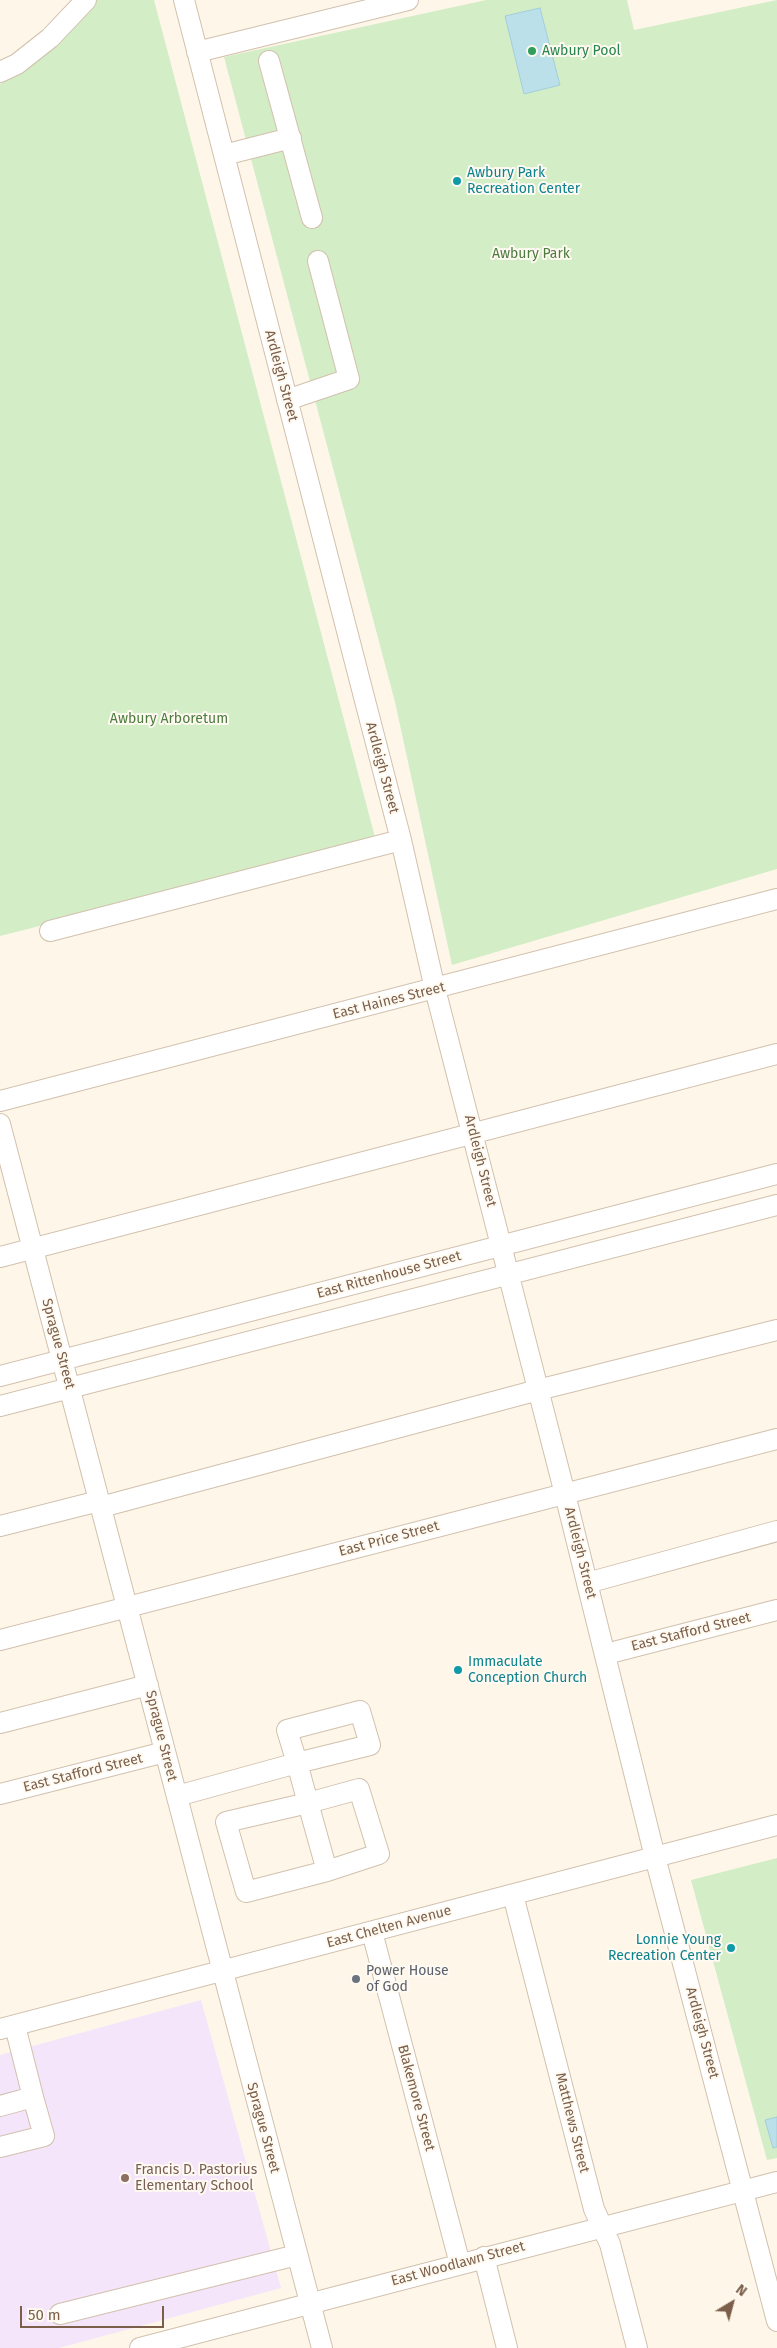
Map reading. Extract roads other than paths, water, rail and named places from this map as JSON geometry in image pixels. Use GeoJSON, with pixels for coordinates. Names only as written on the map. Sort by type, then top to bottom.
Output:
{"type":"FeatureCollection","features":[{"type":"Feature","properties":{"kind":"street"},"geometry":{"type":"LineString","coordinates":[[0,72],[17,64],[50,38],[86,0]]}},
{"type":"Feature","properties":{"kind":"street","name":"Ardleigh Street"},"geometry":{"type":"LineString","coordinates":[[184,0],[401,840],[435,989],[606,1654],[655,1857],[744,2189],[777,2321]]}},
{"type":"Feature","properties":{"kind":"street"},"geometry":{"type":"LineString","coordinates":[[197,52],[408,0]]}},
{"type":"Feature","properties":{"kind":"street"},"geometry":{"type":"LineString","coordinates":[[269,61],[312,218]]}},
{"type":"Feature","properties":{"kind":"street"},"geometry":{"type":"LineString","coordinates":[[224,155],[291,138]]}},
{"type":"Feature","properties":{"kind":"street"},"geometry":{"type":"LineString","coordinates":[[287,400],[349,379],[318,261]]}},
{"type":"Feature","properties":{"kind":"street"},"geometry":{"type":"LineString","coordinates":[[50,931],[401,840]]}},
{"type":"Feature","properties":{"kind":"street","name":"East Haines Street"},"geometry":{"type":"LineString","coordinates":[[0,1101],[777,899]]}},
{"type":"Feature","properties":{"kind":"street"},"geometry":{"type":"LineString","coordinates":[[0,1257],[473,1135],[777,1054]]}},
{"type":"Feature","properties":{"kind":"street","name":"Sprague Street"},"geometry":{"type":"LineString","coordinates":[[0,1124],[322,2348]]}},
{"type":"Feature","properties":{"kind":"street","name":"East Rittenhouse Street"},"geometry":{"type":"LineString","coordinates":[[0,1376],[777,1174]]}},
{"type":"Feature","properties":{"kind":"street"},"geometry":{"type":"LineString","coordinates":[[0,1406],[777,1205]]}},
{"type":"Feature","properties":{"kind":"street"},"geometry":{"type":"LineString","coordinates":[[0,1526],[100,1504],[777,1330]]}},
{"type":"Feature","properties":{"kind":"street","name":"East Price Street"},"geometry":{"type":"LineString","coordinates":[[0,1640],[777,1439]]}},
{"type":"Feature","properties":{"kind":"street"},"geometry":{"type":"LineString","coordinates":[[587,1583],[777,1531]]}},
{"type":"Feature","properties":{"kind":"street","name":"East Stafford Street"},"geometry":{"type":"LineString","coordinates":[[606,1654],[777,1610]]}},
{"type":"Feature","properties":{"kind":"street"},"geometry":{"type":"LineString","coordinates":[[0,1723],[148,1685]]}},
{"type":"Feature","properties":{"kind":"street","name":"East Stafford Street"},"geometry":{"type":"LineString","coordinates":[[0,1794],[165,1752]]}},
{"type":"Feature","properties":{"kind":"street"},"geometry":{"type":"LineString","coordinates":[[177,1796],[297,1764],[327,1871]]}},
{"type":"Feature","properties":{"kind":"street"},"geometry":{"type":"LineString","coordinates":[[360,1789],[379,1854],[327,1871],[246,1892],[226,1822],[360,1789]]}},
{"type":"Feature","properties":{"kind":"street","name":"East Chelten Avenue"},"geometry":{"type":"LineString","coordinates":[[8,2028],[777,1825]]}},
{"type":"Feature","properties":{"kind":"street","name":"Matthews Street"},"geometry":{"type":"LineString","coordinates":[[513,1895],[594,2209],[612,2252],[637,2348]]}},
{"type":"Feature","properties":{"kind":"street","name":"Blakemore Street"},"geometry":{"type":"LineString","coordinates":[[372,1932],[460,2264]]}},
{"type":"Feature","properties":{"kind":"street"},"geometry":{"type":"LineString","coordinates":[[0,2147],[44,2136],[33,2098],[8,2028]]}},
{"type":"Feature","properties":{"kind":"street"},"geometry":{"type":"LineString","coordinates":[[0,2106],[33,2098]]}},
{"type":"Feature","properties":{"kind":"street","name":"East Woodlawn Street"},"geometry":{"type":"LineString","coordinates":[[140,2348],[744,2189],[777,2182]]}},
{"type":"Feature","properties":{"kind":"street"},"geometry":{"type":"LineString","coordinates":[[60,2314],[297,2255]]}},
{"type":"Feature","properties":{"kind":"street"},"geometry":{"type":"LineString","coordinates":[[484,2258],[507,2348]]}},
{"type":"Feature","properties":{"kind":"water","name":"Awbury Pool"},"geometry":{"type":"Polygon","coordinates":[[[540,8],[560,85],[524,94],[505,16],[540,8]]]}},
{"type":"Feature","properties":{"kind":"water"},"geometry":{"type":"Polygon","coordinates":[[[777,2117],[777,2147],[773,2148],[765,2120],[777,2117]]]}},
{"type":"Feature","properties":{"kind":"place","name":"Awbury Pool"},"geometry":{"type":"Point","coordinates":[532,51]}},
{"type":"Feature","properties":{"kind":"place","name":"Awbury Park Recreation Center"},"geometry":{"type":"Point","coordinates":[457,181]}},
{"type":"Feature","properties":{"kind":"place","name":"Immaculate Conception Church"},"geometry":{"type":"Point","coordinates":[458,1670]}},
{"type":"Feature","properties":{"kind":"place","name":"Lonnie Young Recreation Center"},"geometry":{"type":"Point","coordinates":[731,1948]}},
{"type":"Feature","properties":{"kind":"place","name":"Power House of God"},"geometry":{"type":"Point","coordinates":[356,1979]}},
{"type":"Feature","properties":{"kind":"place","name":"Francis D. Pastorius Elementary School"},"geometry":{"type":"Point","coordinates":[125,2178]}},
{"type":"Feature","properties":{"kind":"park label","name":"Awbury Park"},"geometry":{"type":"Point","coordinates":[531,254]}},
{"type":"Feature","properties":{"kind":"park label","name":"Awbury Arboretum"},"geometry":{"type":"Point","coordinates":[169,719]}}]}
